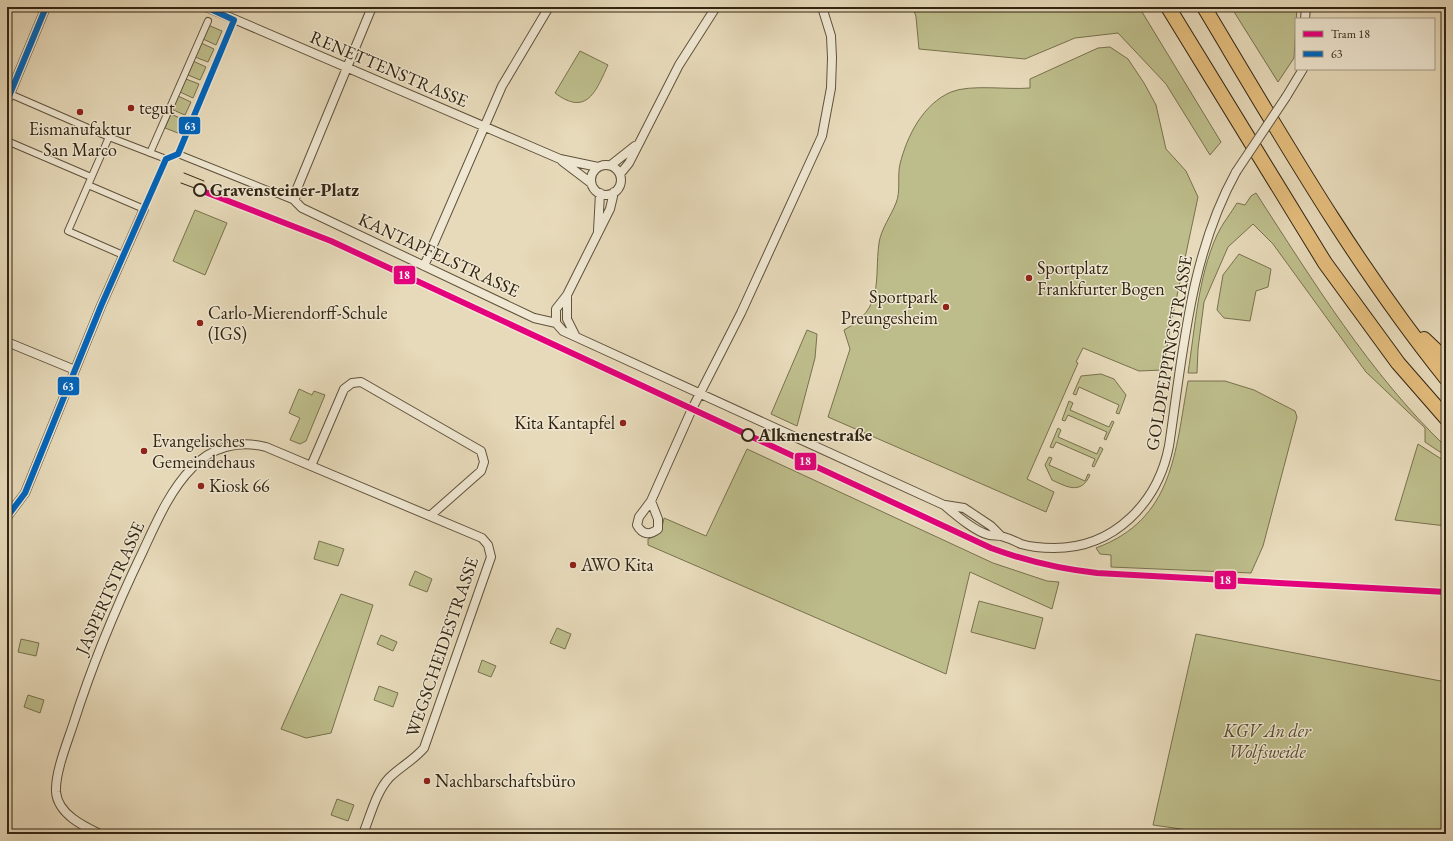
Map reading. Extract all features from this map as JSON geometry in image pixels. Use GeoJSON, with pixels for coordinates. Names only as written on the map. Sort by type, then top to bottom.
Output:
{"type":"FeatureCollection","features":[{"type":"Feature","properties":{"kind":"highway"},"geometry":{"type":"LineString","coordinates":[[1168,7],[1324,263],[1398,363],[1446,418]]}},
{"type":"Feature","properties":{"kind":"highway"},"geometry":{"type":"LineString","coordinates":[[1204,7],[1316,194],[1356,257],[1394,311],[1446,378]]}},
{"type":"Feature","properties":{"kind":"highway"},"geometry":{"type":"LineString","coordinates":[[1394,311],[1446,360]]}},
{"type":"Feature","properties":{"kind":"street"},"geometry":{"type":"LineString","coordinates":[[46,7],[9,97],[166,159]]}},
{"type":"Feature","properties":{"kind":"street","name":"RENETTENSTRASSE"},"geometry":{"type":"LineString","coordinates":[[206,7],[347,69],[560,159],[598,167]]}},
{"type":"Feature","properties":{"kind":"street"},"geometry":{"type":"LineString","coordinates":[[295,201],[296,191],[372,7]]}},
{"type":"Feature","properties":{"kind":"street"},"geometry":{"type":"LineString","coordinates":[[424,266],[502,86],[549,7]]}},
{"type":"Feature","properties":{"kind":"street"},"geometry":{"type":"LineString","coordinates":[[620,174],[629,162],[679,65],[716,7]]}},
{"type":"Feature","properties":{"kind":"street"},"geometry":{"type":"LineString","coordinates":[[651,501],[700,394],[741,313],[822,136],[832,88],[832,58],[831,36],[822,7]]}},
{"type":"Feature","properties":{"kind":"street"},"geometry":{"type":"LineString","coordinates":[[1305,18],[1306,7]]}},
{"type":"Feature","properties":{"kind":"street"},"geometry":{"type":"LineString","coordinates":[[150,153],[208,21]]}},
{"type":"Feature","properties":{"kind":"street","name":"GOLDPEPPINGSTRASSE"},"geometry":{"type":"LineString","coordinates":[[556,323],[563,331],[575,335],[700,394],[944,505],[961,520],[988,534],[1002,536],[1022,544],[1053,548],[1084,544],[1106,535],[1126,523],[1136,514],[1152,494],[1163,471],[1168,453],[1199,265],[1213,224],[1236,172],[1302,70]]}},
{"type":"Feature","properties":{"kind":"street"},"geometry":{"type":"LineString","coordinates":[[109,137],[68,231],[123,255]]}},
{"type":"Feature","properties":{"kind":"street"},"geometry":{"type":"LineString","coordinates":[[7,141],[91,177]]}},
{"type":"Feature","properties":{"kind":"street"},"geometry":{"type":"LineString","coordinates":[[614,192],[607,195],[600,194],[594,189],[591,183],[591,177],[598,167],[611,165],[640,141]]}},
{"type":"Feature","properties":{"kind":"street","name":"KANTAPFELSTRASSE"},"geometry":{"type":"LineString","coordinates":[[178,154],[295,201],[302,208],[534,318],[556,323]]}},
{"type":"Feature","properties":{"kind":"street","name":"RENETTENSTRASSE"},"geometry":{"type":"LineString","coordinates":[[560,159],[591,183]]}},
{"type":"Feature","properties":{"kind":"street"},"geometry":{"type":"LineString","coordinates":[[556,323],[556,310],[567,295],[610,209],[614,192],[621,182],[620,174],[611,165]]}},
{"type":"Feature","properties":{"kind":"street"},"geometry":{"type":"LineString","coordinates":[[7,517],[24,493],[123,255],[144,209],[88,185]]}},
{"type":"Feature","properties":{"kind":"street"},"geometry":{"type":"LineString","coordinates":[[597,235],[600,194]]}},
{"type":"Feature","properties":{"kind":"street"},"geometry":{"type":"LineString","coordinates":[[567,295],[567,319],[575,335]]}},
{"type":"Feature","properties":{"kind":"street"},"geometry":{"type":"LineString","coordinates":[[7,342],[75,370]]}},
{"type":"Feature","properties":{"kind":"street"},"geometry":{"type":"LineString","coordinates":[[311,466],[344,389],[352,383],[361,382],[477,447],[483,456],[484,462],[481,471],[430,516]]}},
{"type":"Feature","properties":{"kind":"street","name":"JASPERTSTRASSE"},"geometry":{"type":"LineString","coordinates":[[100,834],[79,824],[64,811],[56,793],[59,773],[87,682],[126,586],[158,520],[181,480],[192,467],[205,456],[228,446],[256,444],[482,538],[488,545]]}},
{"type":"Feature","properties":{"kind":"street","name":"WEGSCHEIDESTRASSE"},"geometry":{"type":"LineString","coordinates":[[363,834],[381,790],[389,778],[416,757],[424,748],[491,557],[488,545]]}},
{"type":"Feature","properties":{"kind":"green space"},"geometry":{"type":"Polygon","coordinates":[[[913,7],[1139,7],[1221,142],[1210,155],[1166,84],[1118,33],[1075,38],[1025,59],[919,49],[916,17],[913,7]]]}},
{"type":"Feature","properties":{"kind":"green space"},"geometry":{"type":"Polygon","coordinates":[[[1231,7],[1297,7],[1296,18],[1295,18],[1294,58],[1278,82],[1231,7]]]}},
{"type":"Feature","properties":{"kind":"green space"},"geometry":{"type":"Polygon","coordinates":[[[208,25],[222,31],[216,45],[203,39],[208,25]]]}},
{"type":"Feature","properties":{"kind":"green space"},"geometry":{"type":"Polygon","coordinates":[[[201,43],[214,49],[208,62],[195,57],[201,43]]]}},
{"type":"Feature","properties":{"kind":"green space","name":"Sportplatz Frankfurter Bogen"},"geometry":{"type":"Polygon","coordinates":[[[1110,47],[1128,59],[1144,83],[1156,105],[1166,149],[1186,171],[1198,197],[1171,324],[1163,370],[1139,371],[1083,348],[1076,362],[1078,363],[1027,479],[1054,492],[1046,512],[828,417],[850,349],[844,330],[857,321],[872,303],[877,281],[879,243],[897,198],[899,189],[900,164],[903,153],[912,132],[924,113],[941,97],[959,90],[968,88],[1030,88],[1030,79],[1098,48],[1110,47]]]}},
{"type":"Feature","properties":{"kind":"green space"},"geometry":{"type":"Polygon","coordinates":[[[580,51],[608,65],[599,84],[589,98],[583,102],[575,102],[566,100],[555,93],[580,51]]]}},
{"type":"Feature","properties":{"kind":"green space"},"geometry":{"type":"Polygon","coordinates":[[[193,61],[206,67],[200,80],[188,75],[193,61]]]}},
{"type":"Feature","properties":{"kind":"green space"},"geometry":{"type":"Polygon","coordinates":[[[186,79],[199,84],[193,98],[180,92],[186,79]]]}},
{"type":"Feature","properties":{"kind":"green space"},"geometry":{"type":"Polygon","coordinates":[[[178,96],[191,102],[185,115],[173,110],[178,96]]]}},
{"type":"Feature","properties":{"kind":"green space"},"geometry":{"type":"Polygon","coordinates":[[[171,114],[184,120],[178,133],[165,128],[171,114]]]}},
{"type":"Feature","properties":{"kind":"green space"},"geometry":{"type":"Polygon","coordinates":[[[1256,193],[1344,326],[1392,389],[1418,419],[1446,447],[1446,456],[1425,442],[1425,428],[1366,372],[1273,244],[1253,224],[1228,247],[1204,302],[1198,349],[1197,373],[1188,373],[1201,285],[1205,268],[1217,235],[1237,203],[1245,205],[1251,196],[1256,193]]]}},
{"type":"Feature","properties":{"kind":"green space"},"geometry":{"type":"Polygon","coordinates":[[[195,210],[227,223],[205,275],[173,261],[195,210]]]}},
{"type":"Feature","properties":{"kind":"green space"},"geometry":{"type":"Polygon","coordinates":[[[1239,254],[1271,269],[1268,287],[1256,291],[1250,321],[1224,318],[1217,310],[1223,275],[1239,254]]]}},
{"type":"Feature","properties":{"kind":"green space"},"geometry":{"type":"Polygon","coordinates":[[[807,330],[817,334],[815,358],[797,426],[771,414],[807,330]]]}},
{"type":"Feature","properties":{"kind":"green space"},"geometry":{"type":"Polygon","coordinates":[[[1101,374],[1114,379],[1126,395],[1119,414],[1116,413],[1119,405],[1079,387],[1076,395],[1073,394],[1081,376],[1101,374]]]}},
{"type":"Feature","properties":{"kind":"green space"},"geometry":{"type":"Polygon","coordinates":[[[1188,381],[1225,381],[1254,390],[1295,411],[1297,417],[1263,546],[1251,573],[1111,567],[1111,555],[1100,554],[1096,548],[1122,535],[1141,520],[1156,501],[1166,480],[1174,457],[1188,381]]]}},
{"type":"Feature","properties":{"kind":"green space"},"geometry":{"type":"Polygon","coordinates":[[[299,389],[312,395],[314,391],[325,395],[306,441],[300,444],[290,440],[300,418],[289,413],[299,389]]]}},
{"type":"Feature","properties":{"kind":"green space"},"geometry":{"type":"Polygon","coordinates":[[[1069,401],[1073,403],[1070,410],[1109,427],[1112,421],[1114,422],[1106,440],[1104,439],[1107,432],[1068,415],[1065,421],[1062,420],[1069,401]]]}},
{"type":"Feature","properties":{"kind":"green space"},"geometry":{"type":"Polygon","coordinates":[[[1058,428],[1061,430],[1058,437],[1097,454],[1100,447],[1103,449],[1094,467],[1092,466],[1095,459],[1056,442],[1053,448],[1050,447],[1058,428]]]}},
{"type":"Feature","properties":{"kind":"green space"},"geometry":{"type":"Polygon","coordinates":[[[1418,444],[1446,462],[1446,526],[1395,520],[1418,444]]]}},
{"type":"Feature","properties":{"kind":"green space"},"geometry":{"type":"Polygon","coordinates":[[[747,449],[993,563],[1047,581],[1059,582],[1052,609],[970,572],[946,674],[648,545],[648,539],[660,532],[664,518],[706,536],[747,449]]]}},
{"type":"Feature","properties":{"kind":"green space"},"geometry":{"type":"Polygon","coordinates":[[[1049,457],[1052,458],[1049,465],[1085,481],[1088,474],[1090,475],[1082,485],[1078,487],[1068,487],[1058,483],[1052,480],[1045,465],[1049,457]]]}},
{"type":"Feature","properties":{"kind":"green space"},"geometry":{"type":"Polygon","coordinates":[[[319,541],[344,549],[338,566],[314,559],[319,541]]]}},
{"type":"Feature","properties":{"kind":"green space"},"geometry":{"type":"Polygon","coordinates":[[[415,571],[432,579],[427,592],[409,585],[415,571]]]}},
{"type":"Feature","properties":{"kind":"green space"},"geometry":{"type":"Polygon","coordinates":[[[341,594],[373,605],[331,733],[306,738],[281,729],[341,594]]]}},
{"type":"Feature","properties":{"kind":"green space"},"geometry":{"type":"Polygon","coordinates":[[[979,601],[1043,618],[1035,649],[971,632],[979,601]]]}},
{"type":"Feature","properties":{"kind":"green space"},"geometry":{"type":"Polygon","coordinates":[[[557,628],[571,634],[565,649],[550,643],[557,628]]]}},
{"type":"Feature","properties":{"kind":"green space","name":"KGV An der Wolfsweide"},"geometry":{"type":"Polygon","coordinates":[[[1196,634],[1446,682],[1446,834],[1216,834],[1153,825],[1196,634]]]}},
{"type":"Feature","properties":{"kind":"green space"},"geometry":{"type":"Polygon","coordinates":[[[381,635],[397,642],[393,651],[377,644],[381,635]]]}},
{"type":"Feature","properties":{"kind":"green space"},"geometry":{"type":"Polygon","coordinates":[[[21,639],[39,643],[36,656],[18,652],[21,639]]]}},
{"type":"Feature","properties":{"kind":"green space"},"geometry":{"type":"Polygon","coordinates":[[[482,660],[496,666],[491,677],[478,672],[482,660]]]}},
{"type":"Feature","properties":{"kind":"green space"},"geometry":{"type":"Polygon","coordinates":[[[379,686],[398,693],[393,707],[374,700],[379,686]]]}},
{"type":"Feature","properties":{"kind":"green space"},"geometry":{"type":"Polygon","coordinates":[[[28,695],[44,700],[40,713],[24,707],[28,695]]]}},
{"type":"Feature","properties":{"kind":"green space"},"geometry":{"type":"Polygon","coordinates":[[[337,799],[354,805],[348,821],[331,815],[337,799]]]}},
{"type":"Feature","properties":{"kind":"tram line"},"geometry":{"type":"LineString","coordinates":[[184,173],[204,181]]}},
{"type":"Feature","properties":{"kind":"tram line"},"geometry":{"type":"LineString","coordinates":[[181,183],[200,190]]}},
{"type":"Feature","properties":{"kind":"tram line","name":"18"},"geometry":{"type":"LineString","coordinates":[[200,190],[331,241],[1004,553],[1043,564],[1097,573],[1446,592]]}},
{"type":"Feature","properties":{"kind":"transit line","name":"63"},"geometry":{"type":"LineString","coordinates":[[7,101],[46,7]]}},
{"type":"Feature","properties":{"kind":"transit line","name":"63"},"geometry":{"type":"LineString","coordinates":[[7,517],[25,493],[101,306],[166,159],[178,154],[234,20],[206,7]]}},
{"type":"Feature","properties":{"kind":"place","name":"tegut"},"geometry":{"type":"Point","coordinates":[131,108]}},
{"type":"Feature","properties":{"kind":"place","name":"Eismanufaktur San Marco"},"geometry":{"type":"Point","coordinates":[80,112]}},
{"type":"Feature","properties":{"kind":"place","name":"Gravensteiner-Platz"},"geometry":{"type":"Point","coordinates":[200,190]}},
{"type":"Feature","properties":{"kind":"place","name":"Sportplatz Frankfurter Bogen"},"geometry":{"type":"Point","coordinates":[1029,278]}},
{"type":"Feature","properties":{"kind":"place","name":"Sportpark Preungesheim"},"geometry":{"type":"Point","coordinates":[946,307]}},
{"type":"Feature","properties":{"kind":"place","name":"Carlo-Mierendorff-Schule (IGS)"},"geometry":{"type":"Point","coordinates":[200,323]}},
{"type":"Feature","properties":{"kind":"place","name":"Kita Kantapfel"},"geometry":{"type":"Point","coordinates":[623,423]}},
{"type":"Feature","properties":{"kind":"place","name":"Alkmenestraße"},"geometry":{"type":"Point","coordinates":[748,435]}},
{"type":"Feature","properties":{"kind":"place","name":"Evangelisches Gemeindehaus"},"geometry":{"type":"Point","coordinates":[144,451]}},
{"type":"Feature","properties":{"kind":"place","name":"Kiosk 66"},"geometry":{"type":"Point","coordinates":[201,486]}},
{"type":"Feature","properties":{"kind":"place","name":"AWO Kita"},"geometry":{"type":"Point","coordinates":[573,565]}},
{"type":"Feature","properties":{"kind":"place","name":"Nachbarschaftsbüro"},"geometry":{"type":"Point","coordinates":[427,781]}}]}
